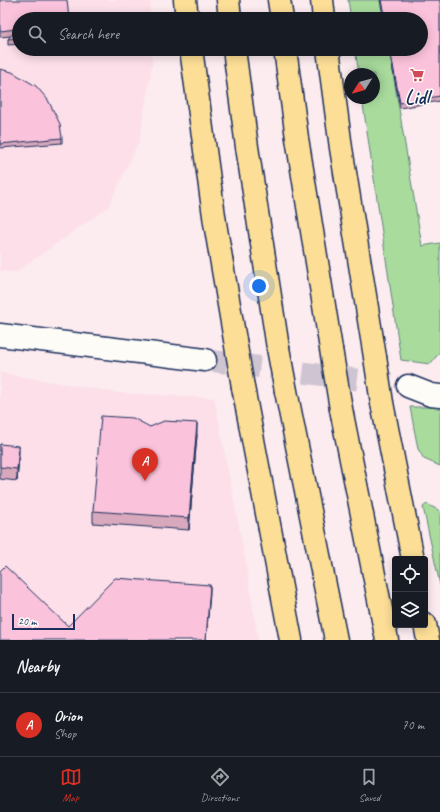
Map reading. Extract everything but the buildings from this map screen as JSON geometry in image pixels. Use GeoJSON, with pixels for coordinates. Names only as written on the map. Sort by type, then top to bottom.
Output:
{"type":"FeatureCollection","features":[{"type":"Feature","properties":{"kind":"highway"},"geometry":{"type":"LineString","coordinates":[[185,0],[186,12]]}},
{"type":"Feature","properties":{"kind":"highway"},"geometry":{"type":"LineString","coordinates":[[228,0],[229,12]]}},
{"type":"Feature","properties":{"kind":"highway"},"geometry":{"type":"LineString","coordinates":[[279,0],[281,12]]}},
{"type":"Feature","properties":{"kind":"highway"},"geometry":{"type":"LineString","coordinates":[[322,0],[323,12]]}},
{"type":"Feature","properties":{"kind":"highway"},"geometry":{"type":"LineString","coordinates":[[192,56],[215,223],[243,387],[291,640]]}},
{"type":"Feature","properties":{"kind":"highway"},"geometry":{"type":"LineString","coordinates":[[235,56],[246,147],[278,348],[335,631]]}},
{"type":"Feature","properties":{"kind":"highway"},"geometry":{"type":"LineString","coordinates":[[286,56],[297,138],[330,349],[387,640]]}},
{"type":"Feature","properties":{"kind":"highway"},"geometry":{"type":"LineString","coordinates":[[329,56],[341,148],[382,403],[411,556]]}},
{"type":"Feature","properties":{"kind":"highway"},"geometry":{"type":"LineString","coordinates":[[270,531],[278,640]]}},
{"type":"Feature","properties":{"kind":"highway"},"geometry":{"type":"LineString","coordinates":[[426,628],[428,640]]}},
{"type":"Feature","properties":{"kind":"street"},"geometry":{"type":"LineString","coordinates":[[0,335],[205,360]]}},
{"type":"Feature","properties":{"kind":"street"},"geometry":{"type":"LineString","coordinates":[[440,383],[427,382],[408,386],[431,395],[440,396]]}},
{"type":"Feature","properties":{"kind":"shaded area"},"geometry":{"type":"Polygon","coordinates":[[[0,0],[150,0],[150,12],[12,12],[12,56],[151,56],[152,64],[139,141],[108,207],[16,272],[0,271],[0,0]]]}},
{"type":"Feature","properties":{"kind":"shaded area"},"geometry":{"type":"Polygon","coordinates":[[[0,373],[119,393],[214,398],[245,559],[258,640],[0,640],[0,373]]]}},
{"type":"Feature","properties":{"kind":"green space"},"geometry":{"type":"Polygon","coordinates":[[[348,0],[380,0],[383,12],[350,12],[348,0]]]}},
{"type":"Feature","properties":{"kind":"green space"},"geometry":{"type":"Polygon","coordinates":[[[356,56],[390,56],[422,246],[440,243],[440,352],[430,364],[401,360],[363,104],[380,104],[380,68],[358,68],[356,56]]]}},
{"type":"Feature","properties":{"kind":"green space"},"geometry":{"type":"Polygon","coordinates":[[[410,407],[440,407],[440,466],[424,459],[418,449],[410,407]]]}},
{"type":"Feature","properties":{"kind":"green space"},"geometry":{"type":"Polygon","coordinates":[[[427,504],[440,511],[440,585],[423,507],[427,504]]]}},
{"type":"Feature","properties":{"kind":"tunnel"},"geometry":{"type":"LineString","coordinates":[[205,360],[408,386]]}},
{"type":"Feature","properties":{"kind":"place","name":"Lidl"},"geometry":{"type":"Point","coordinates":[417,75]}},
{"type":"Feature","properties":{"kind":"place","name":"Orion"},"geometry":{"type":"Point","coordinates":[145,481]}}]}
